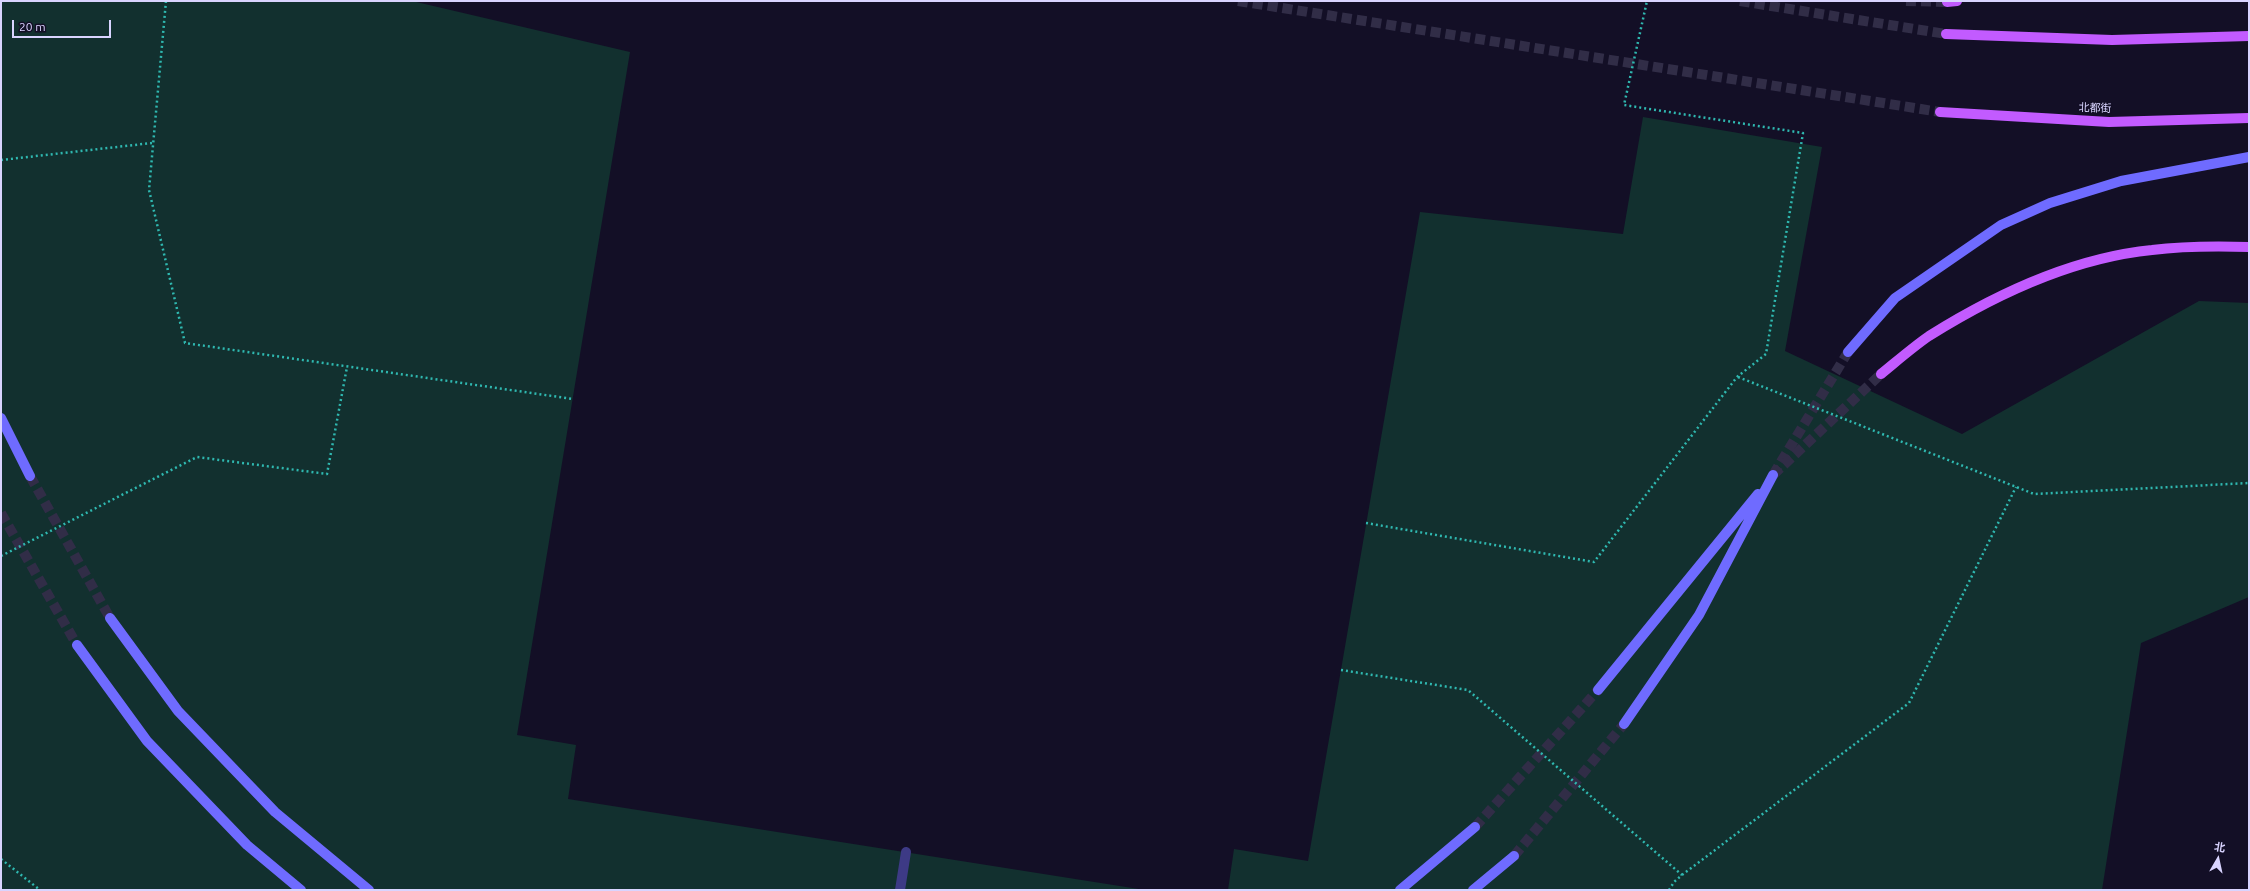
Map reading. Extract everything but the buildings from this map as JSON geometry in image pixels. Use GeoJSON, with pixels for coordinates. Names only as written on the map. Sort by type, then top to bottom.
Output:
{"type":"FeatureCollection","features":[{"type":"Feature","properties":{"kind":"main road"},"geometry":{"type":"LineString","coordinates":[[1946,34],[2112,40],[2249,36]]}},
{"type":"Feature","properties":{"kind":"main road","name":"北都街"},"geometry":{"type":"LineString","coordinates":[[1940,112],[2109,122],[2249,118]]}},
{"type":"Feature","properties":{"kind":"main road"},"geometry":{"type":"LineString","coordinates":[[1848,352],[1895,298],[2001,225],[2050,203],[2121,181],[2249,157]]}},
{"type":"Feature","properties":{"kind":"main road"},"geometry":{"type":"LineString","coordinates":[[1881,374],[1929,337],[2011,290],[2053,274],[2102,259],[2151,250],[2205,246],[2249,247]]}},
{"type":"Feature","properties":{"kind":"main road"},"geometry":{"type":"LineString","coordinates":[[1,418],[30,476]]}},
{"type":"Feature","properties":{"kind":"main road"},"geometry":{"type":"LineString","coordinates":[[1598,690],[1773,475],[1698,614],[1624,724]]}},
{"type":"Feature","properties":{"kind":"main road"},"geometry":{"type":"LineString","coordinates":[[110,618],[178,711],[275,812],[369,890]]}},
{"type":"Feature","properties":{"kind":"main road"},"geometry":{"type":"LineString","coordinates":[[77,645],[147,741],[247,845],[301,890]]}},
{"type":"Feature","properties":{"kind":"main road"},"geometry":{"type":"LineString","coordinates":[[1400,890],[1475,827]]}},
{"type":"Feature","properties":{"kind":"main road"},"geometry":{"type":"LineString","coordinates":[[1473,890],[1514,856]]}},
{"type":"Feature","properties":{"kind":"street"},"geometry":{"type":"LineString","coordinates":[[900,890],[906,852]]}},
{"type":"Feature","properties":{"kind":"path"},"geometry":{"type":"LineString","coordinates":[[166,1],[148,190],[185,343],[573,399]]}},
{"type":"Feature","properties":{"kind":"path"},"geometry":{"type":"LineString","coordinates":[[1366,522],[1594,562],[1737,377],[1766,354],[1803,133],[1624,105],[1647,1]]}},
{"type":"Feature","properties":{"kind":"path"},"geometry":{"type":"LineString","coordinates":[[1,160],[152,143]]}},
{"type":"Feature","properties":{"kind":"path"},"geometry":{"type":"LineString","coordinates":[[1,556],[198,457],[327,474],[347,367]]}},
{"type":"Feature","properties":{"kind":"path"},"geometry":{"type":"LineString","coordinates":[[1737,377],[2034,494],[2249,483]]}},
{"type":"Feature","properties":{"kind":"path"},"geometry":{"type":"LineString","coordinates":[[1669,890],[1674,882],[1682,875],[1909,703],[2016,487]]}},
{"type":"Feature","properties":{"kind":"path"},"geometry":{"type":"LineString","coordinates":[[1341,670],[1468,690],[1682,875]]}},
{"type":"Feature","properties":{"kind":"path"},"geometry":{"type":"LineString","coordinates":[[1,859],[40,890]]}},
{"type":"Feature","properties":{"kind":"green space"},"geometry":{"type":"Polygon","coordinates":[[[1,1],[412,1],[630,52],[517,735],[576,745],[568,799],[1145,890],[1,890],[1,1]]]}},
{"type":"Feature","properties":{"kind":"green space"},"geometry":{"type":"Polygon","coordinates":[[[1643,117],[1822,147],[1785,351],[1962,434],[2199,301],[2249,303],[2249,597],[2141,643],[2102,890],[1228,890],[1234,849],[1308,861],[1420,212],[1623,234],[1643,117]]]}},
{"type":"Feature","properties":{"kind":"tunnel"},"geometry":{"type":"LineString","coordinates":[[1238,1],[1940,112]]}},
{"type":"Feature","properties":{"kind":"tunnel"},"geometry":{"type":"LineString","coordinates":[[1740,1],[1946,34]]}},
{"type":"Feature","properties":{"kind":"tunnel"},"geometry":{"type":"LineString","coordinates":[[1906,1],[1947,2]]}},
{"type":"Feature","properties":{"kind":"tunnel"},"geometry":{"type":"LineString","coordinates":[[1773,475],[1848,352]]}},
{"type":"Feature","properties":{"kind":"tunnel"},"geometry":{"type":"LineString","coordinates":[[1773,475],[1881,374]]}},
{"type":"Feature","properties":{"kind":"tunnel"},"geometry":{"type":"LineString","coordinates":[[30,476],[110,618]]}},
{"type":"Feature","properties":{"kind":"tunnel"},"geometry":{"type":"LineString","coordinates":[[1,513],[77,645]]}},
{"type":"Feature","properties":{"kind":"tunnel"},"geometry":{"type":"LineString","coordinates":[[1475,827],[1598,690]]}},
{"type":"Feature","properties":{"kind":"tunnel"},"geometry":{"type":"LineString","coordinates":[[1514,856],[1624,724]]}}]}
